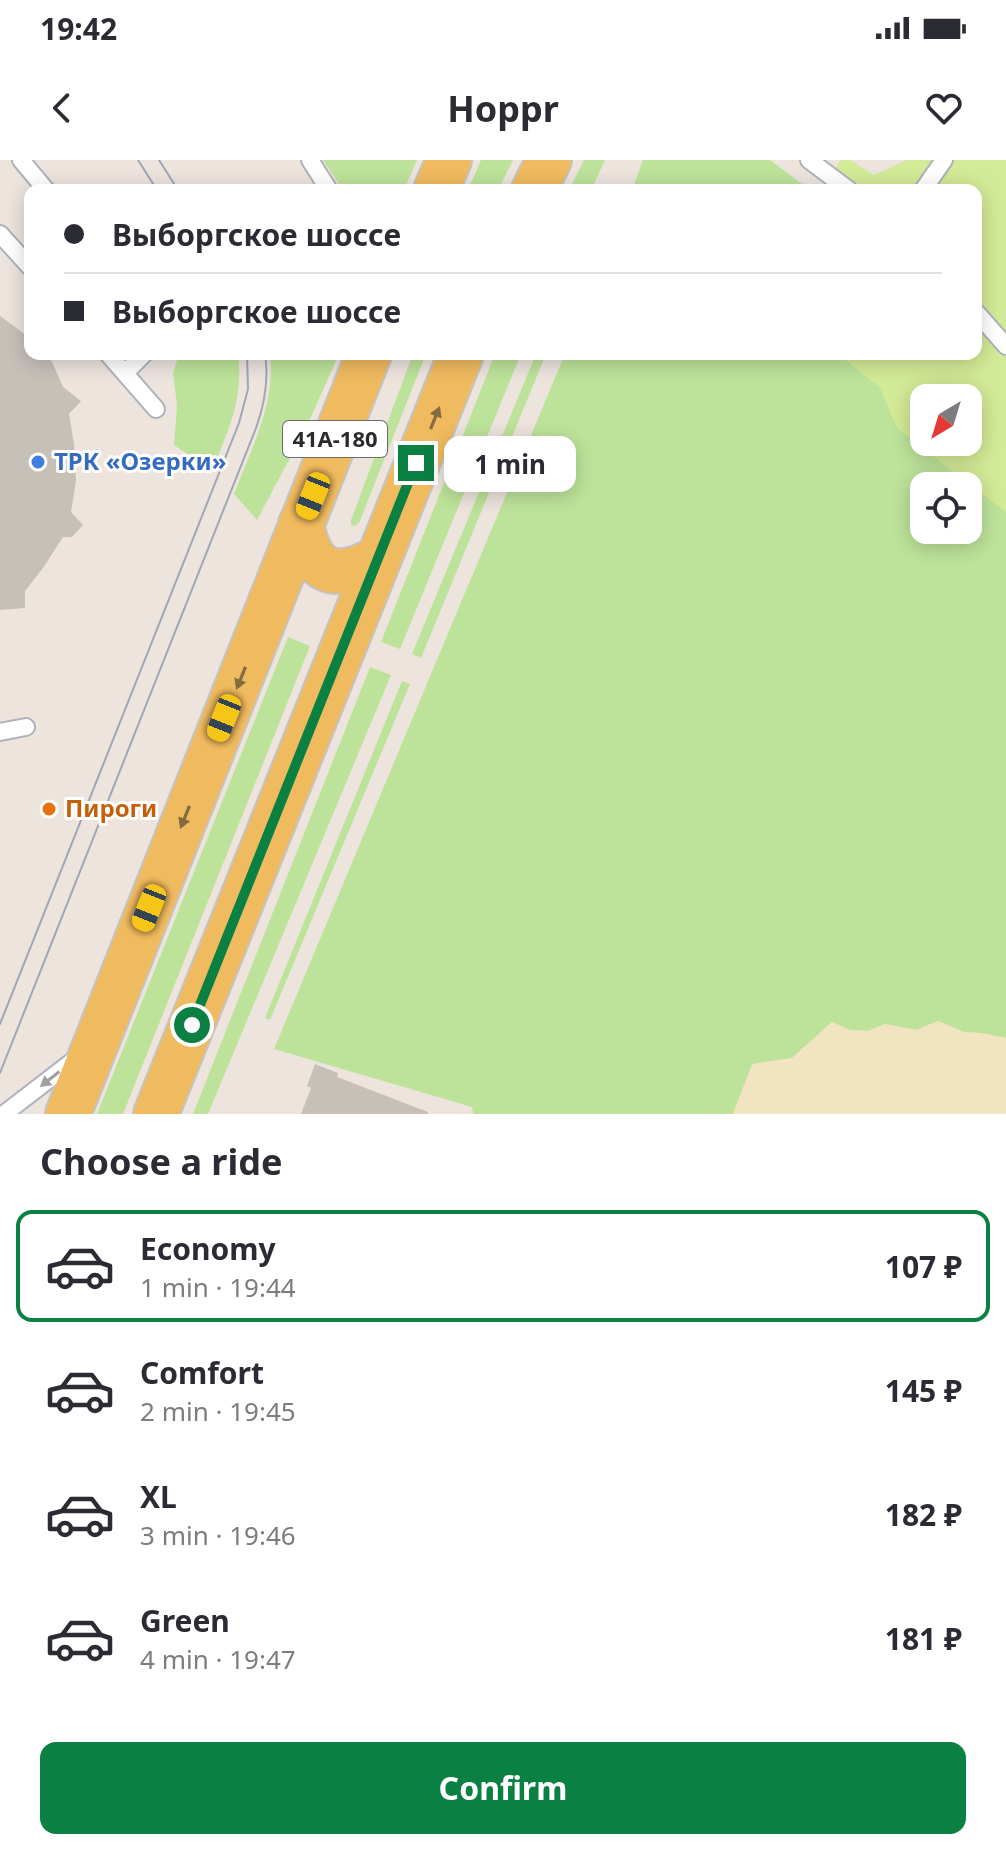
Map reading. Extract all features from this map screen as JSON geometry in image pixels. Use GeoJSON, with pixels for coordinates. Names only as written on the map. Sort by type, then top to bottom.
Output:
{"type":"FeatureCollection","features":[{"type":"Feature","properties":{"kind":"main road"},"geometry":{"type":"LineString","coordinates":[[439,184],[449,160]]}},
{"type":"Feature","properties":{"kind":"main road"},"geometry":{"type":"LineString","coordinates":[[537,184],[549,160]]}},
{"type":"Feature","properties":{"kind":"main road","name":"41А-180"},"geometry":{"type":"LineString","coordinates":[[68,1114],[367,360]]}},
{"type":"Feature","properties":{"kind":"main road","name":"41А-180"},"geometry":{"type":"LineString","coordinates":[[156,1114],[459,360]]}},
{"type":"Feature","properties":{"kind":"main road"},"geometry":{"type":"LineString","coordinates":[[301,524],[312,558],[328,569],[345,573],[378,559]]}},
{"type":"Feature","properties":{"kind":"lane"},"geometry":{"type":"LineString","coordinates":[[21,160],[41,184]]}},
{"type":"Feature","properties":{"kind":"lane"},"geometry":{"type":"LineString","coordinates":[[310,160],[325,184]]}},
{"type":"Feature","properties":{"kind":"lane"},"geometry":{"type":"LineString","coordinates":[[809,160],[841,184]]}},
{"type":"Feature","properties":{"kind":"lane"},"geometry":{"type":"LineString","coordinates":[[927,184],[944,160]]}},
{"type":"Feature","properties":{"kind":"lane"},"geometry":{"type":"LineString","coordinates":[[0,234],[24,260]]}},
{"type":"Feature","properties":{"kind":"lane"},"geometry":{"type":"LineString","coordinates":[[982,319],[1006,346]]}},
{"type":"Feature","properties":{"kind":"lane"},"geometry":{"type":"LineString","coordinates":[[113,360],[156,409]]}},
{"type":"Feature","properties":{"kind":"lane"},"geometry":{"type":"LineString","coordinates":[[125,373],[138,360]]}},
{"type":"Feature","properties":{"kind":"lane"},"geometry":{"type":"LineString","coordinates":[[0,732],[26,727]]}},
{"type":"Feature","properties":{"kind":"lane"},"geometry":{"type":"LineString","coordinates":[[4,1114],[95,1044]]}},
{"type":"Feature","properties":{"kind":"green space"},"geometry":{"type":"Polygon","coordinates":[[[323,160],[417,160],[407,184],[339,184],[323,160]]]}},
{"type":"Feature","properties":{"kind":"green space"},"geometry":{"type":"Polygon","coordinates":[[[481,160],[513,160],[501,184],[471,184],[481,160]]]}},
{"type":"Feature","properties":{"kind":"green space"},"geometry":{"type":"Polygon","coordinates":[[[584,160],[605,160],[594,184],[572,184],[584,160]]]}},
{"type":"Feature","properties":{"kind":"green space"},"geometry":{"type":"Polygon","coordinates":[[[643,160],[770,160],[802,184],[634,184],[643,160]]]}},
{"type":"Feature","properties":{"kind":"green space"},"geometry":{"type":"Polygon","coordinates":[[[841,160],[850,160],[874,175],[907,160],[1006,160],[1006,512],[982,494],[982,472],[954,472],[933,456],[982,456],[982,384],[910,384],[910,438],[897,428],[880,388],[845,360],[982,360],[982,184],[826,184],[841,160]]]}},
{"type":"Feature","properties":{"kind":"green space"},"geometry":{"type":"Polygon","coordinates":[[[982,355],[995,357],[977,384],[910,384],[910,456],[934,456],[954,472],[910,472],[910,544],[982,544],[982,493],[1006,512],[1006,1038],[964,1032],[938,1021],[916,1030],[885,1024],[868,1031],[850,1030],[832,1022],[792,1058],[753,1064],[733,1114],[473,1114],[472,1107],[274,1049],[562,360],[982,360],[982,355]]]}},
{"type":"Feature","properties":{"kind":"green space"},"geometry":{"type":"Polygon","coordinates":[[[177,360],[238,360],[237,400],[212,471],[174,445],[177,405],[173,373],[177,360]]]}},
{"type":"Feature","properties":{"kind":"green space"},"geometry":{"type":"Polygon","coordinates":[[[270,360],[336,360],[306,428],[257,520],[234,494],[266,408],[270,360]]]}},
{"type":"Feature","properties":{"kind":"green space"},"geometry":{"type":"Polygon","coordinates":[[[411,360],[424,360],[359,523],[354,526],[351,520],[411,360]]]}},
{"type":"Feature","properties":{"kind":"green space"},"geometry":{"type":"Polygon","coordinates":[[[493,360],[519,360],[400,649],[381,642],[493,360]]]}},
{"type":"Feature","properties":{"kind":"green space"},"geometry":{"type":"Polygon","coordinates":[[[534,360],[544,360],[421,658],[412,654],[534,360]]]}},
{"type":"Feature","properties":{"kind":"green space"},"geometry":{"type":"Polygon","coordinates":[[[288,637],[310,646],[123,1114],[97,1114],[288,637]]]}},
{"type":"Feature","properties":{"kind":"green space"},"geometry":{"type":"Polygon","coordinates":[[[370,667],[391,675],[208,1114],[193,1114],[370,667]]]}},
{"type":"Feature","properties":{"kind":"green space"},"geometry":{"type":"Polygon","coordinates":[[[402,681],[410,684],[270,1020],[265,1018],[402,681]]]}},
{"type":"Feature","properties":{"kind":"sand"},"geometry":{"type":"Polygon","coordinates":[[[938,1021],[964,1032],[1006,1038],[1006,1114],[733,1114],[752,1064],[792,1058],[832,1022],[850,1030],[868,1031],[885,1024],[916,1030],[938,1021]]]}},
{"type":"Feature","properties":{"kind":"building","name":"ТРК «Озерки»"},"geometry":{"type":"Polygon","coordinates":[[[0,316],[24,334],[24,360],[50,360],[63,387],[81,401],[69,414],[76,481],[71,512],[83,525],[72,537],[63,537],[25,591],[25,608],[0,610],[0,316]]]}},
{"type":"Feature","properties":{"kind":"building"},"geometry":{"type":"Polygon","coordinates":[[[315,1064],[338,1073],[337,1077],[428,1114],[301,1114],[311,1088],[307,1086],[315,1064]]]}},
{"type":"Feature","properties":{"kind":"tram line"},"geometry":{"type":"LineString","coordinates":[[138,160],[153,184]]}},
{"type":"Feature","properties":{"kind":"tram line"},"geometry":{"type":"LineString","coordinates":[[159,160],[174,184]]}},
{"type":"Feature","properties":{"kind":"tram line"},"geometry":{"type":"LineString","coordinates":[[0,1024],[239,423],[248,389],[247,360]]}},
{"type":"Feature","properties":{"kind":"tram line"},"geometry":{"type":"LineString","coordinates":[[0,1073],[256,428],[265,391],[266,360]]}},
{"type":"Feature","properties":{"kind":"place","name":"ТРК «Озерки»"},"geometry":{"type":"Point","coordinates":[38,462]}},
{"type":"Feature","properties":{"kind":"place","name":"Пироги"},"geometry":{"type":"Point","coordinates":[49,809]}},
{"type":"Feature","properties":{"kind":"route"},"geometry":{"type":"LineString","coordinates":[[192,1025],[416,463]]}}]}
